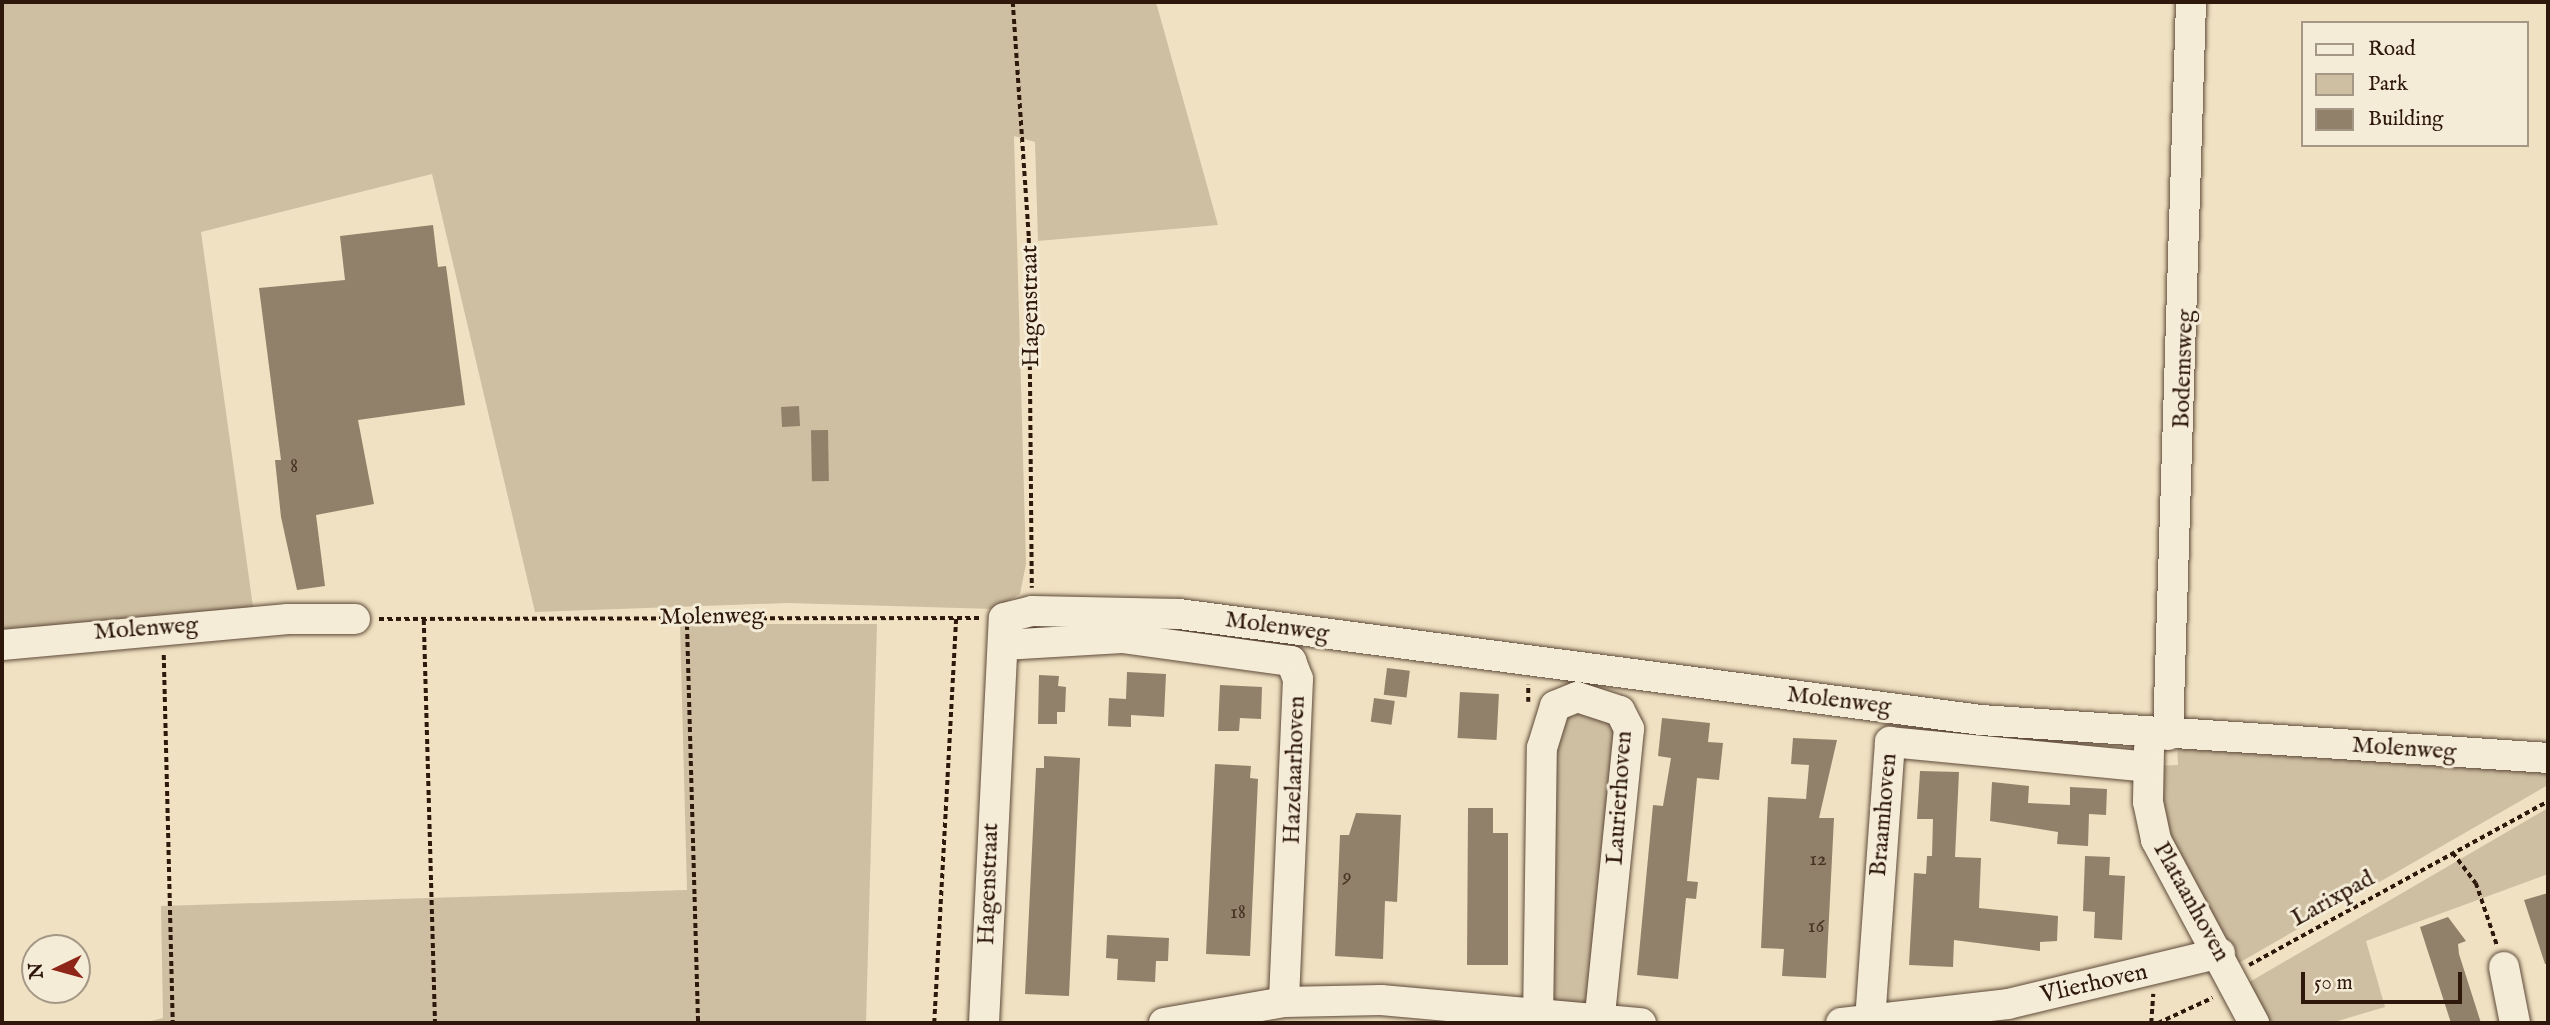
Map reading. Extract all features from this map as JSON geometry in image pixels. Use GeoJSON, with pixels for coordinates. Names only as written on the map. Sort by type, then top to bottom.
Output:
{"type":"FeatureCollection","features":[{"type":"Feature","properties":{"kind":"street","name":"Bodemsweg"},"geometry":{"type":"LineString","coordinates":[[2158,735],[2191,2]]}},
{"type":"Feature","properties":{"kind":"street","name":"Molenweg"},"geometry":{"type":"LineString","coordinates":[[1013,625],[1179,614],[1981,720],[2158,735],[2548,758]]}},
{"type":"Feature","properties":{"kind":"street","name":"Molenweg"},"geometry":{"type":"LineString","coordinates":[[2,646],[163,628],[355,619]]}},
{"type":"Feature","properties":{"kind":"street","name":"Hazelaarhoven"},"geometry":{"type":"LineString","coordinates":[[1013,625],[1291,661],[1298,679],[1284,1002]]}},
{"type":"Feature","properties":{"kind":"street","name":"Hagenstraat"},"geometry":{"type":"LineString","coordinates":[[984,1023],[1013,625]]}},
{"type":"Feature","properties":{"kind":"street","name":"Laurierhoven"},"geometry":{"type":"LineString","coordinates":[[1538,1018],[1545,729],[1555,706],[1577,697],[1600,699],[1620,711],[1629,729],[1599,1022]]}},
{"type":"Feature","properties":{"kind":"street","name":"Plataanhoven"},"geometry":{"type":"LineString","coordinates":[[2158,735],[2148,767],[2155,840],[2230,973],[2254,1023]]}},
{"type":"Feature","properties":{"kind":"street","name":"Braamhoven"},"geometry":{"type":"LineString","coordinates":[[1856,1022],[1890,742],[2148,767]]}},
{"type":"Feature","properties":{"kind":"street"},"geometry":{"type":"LineString","coordinates":[[2504,968],[2515,1023]]}},
{"type":"Feature","properties":{"kind":"street","name":"Vlierhoven"},"geometry":{"type":"LineString","coordinates":[[1856,1022],[2230,973]]}},
{"type":"Feature","properties":{"kind":"street"},"geometry":{"type":"LineString","coordinates":[[1164,1023],[1284,1002],[1381,1000],[1538,1018],[1642,1023]]}},
{"type":"Feature","properties":{"kind":"path","name":"Hagenstraat"},"geometry":{"type":"LineString","coordinates":[[1013,2],[1029,239],[1013,625]]}},
{"type":"Feature","properties":{"kind":"path"},"geometry":{"type":"LineString","coordinates":[[687,617],[698,1023]]}},
{"type":"Feature","properties":{"kind":"path","name":"Molenweg"},"geometry":{"type":"LineString","coordinates":[[355,619],[956,618],[1013,625]]}},
{"type":"Feature","properties":{"kind":"path"},"geometry":{"type":"LineString","coordinates":[[934,1023],[956,618]]}},
{"type":"Feature","properties":{"kind":"path"},"geometry":{"type":"LineString","coordinates":[[424,620],[435,1023]]}},
{"type":"Feature","properties":{"kind":"path"},"geometry":{"type":"LineString","coordinates":[[163,628],[173,1023]]}},
{"type":"Feature","properties":{"kind":"path","name":"Larixpad"},"geometry":{"type":"LineString","coordinates":[[2158,1023],[2230,973],[2548,801]]}},
{"type":"Feature","properties":{"kind":"path"},"geometry":{"type":"LineString","coordinates":[[2453,853],[2476,883],[2504,968]]}},
{"type":"Feature","properties":{"kind":"green space"},"geometry":{"type":"Polygon","coordinates":[[[2,2],[1156,2],[1218,225],[1038,241],[1035,142],[1014,136],[1026,564],[1020,594],[994,609],[788,603],[535,612],[432,174],[201,232],[254,614],[2,637],[2,2]]]}},
{"type":"Feature","properties":{"kind":"green space"},"geometry":{"type":"Polygon","coordinates":[[[680,624],[877,624],[866,1023],[143,1023],[163,1018],[161,906],[687,890],[680,624]]]}},
{"type":"Feature","properties":{"kind":"green space"},"geometry":{"type":"Polygon","coordinates":[[[1582,708],[1609,721],[1617,737],[1594,994],[1577,1009],[1554,1001],[1549,990],[1558,718],[1582,708]]]}},
{"type":"Feature","properties":{"kind":"green space"},"geometry":{"type":"Polygon","coordinates":[[[2177,742],[2548,770],[2548,785],[2237,964],[2166,846],[2156,766],[2178,765],[2177,742]]]}},
{"type":"Feature","properties":{"kind":"green space"},"geometry":{"type":"Polygon","coordinates":[[[2548,808],[2548,874],[2366,941],[2385,1007],[2331,1023],[2265,1023],[2246,984],[2548,808]]]}},
{"type":"Feature","properties":{"kind":"building"},"geometry":{"type":"Polygon","coordinates":[[[433,225],[438,267],[446,266],[465,405],[358,420],[374,504],[316,515],[325,586],[297,590],[281,517],[275,460],[281,460],[259,288],[345,280],[340,236],[433,225]]]}},
{"type":"Feature","properties":{"kind":"building"},"geometry":{"type":"Polygon","coordinates":[[[799,406],[800,426],[782,427],[781,407],[799,406]]]}},
{"type":"Feature","properties":{"kind":"building"},"geometry":{"type":"Polygon","coordinates":[[[811,430],[828,430],[829,481],[812,481],[811,430]]]}},
{"type":"Feature","properties":{"kind":"building"},"geometry":{"type":"Polygon","coordinates":[[[1387,668],[1410,671],[1407,698],[1384,695],[1387,668]]]}},
{"type":"Feature","properties":{"kind":"building"},"geometry":{"type":"Polygon","coordinates":[[[1127,672],[1166,674],[1164,717],[1131,715],[1131,727],[1108,726],[1109,698],[1126,699],[1127,672]]]}},
{"type":"Feature","properties":{"kind":"building"},"geometry":{"type":"Polygon","coordinates":[[[1039,675],[1059,676],[1058,686],[1066,687],[1065,712],[1057,712],[1057,724],[1038,724],[1039,675]]]}},
{"type":"Feature","properties":{"kind":"building"},"geometry":{"type":"Polygon","coordinates":[[[1220,685],[1262,687],[1261,719],[1240,718],[1239,731],[1218,731],[1220,685]]]}},
{"type":"Feature","properties":{"kind":"building"},"geometry":{"type":"Polygon","coordinates":[[[1460,692],[1499,694],[1497,740],[1458,738],[1460,692]]]}},
{"type":"Feature","properties":{"kind":"building"},"geometry":{"type":"Polygon","coordinates":[[[1374,698],[1395,701],[1391,725],[1371,722],[1374,698]]]}},
{"type":"Feature","properties":{"kind":"building"},"geometry":{"type":"Polygon","coordinates":[[[1662,718],[1710,723],[1708,742],[1723,743],[1719,780],[1697,778],[1687,881],[1698,882],[1696,899],[1686,898],[1678,979],[1637,975],[1653,805],[1663,806],[1671,758],[1658,756],[1662,718]]]}},
{"type":"Feature","properties":{"kind":"building"},"geometry":{"type":"Polygon","coordinates":[[[1793,738],[1837,740],[1819,818],[1834,818],[1826,978],[1782,976],[1784,949],[1761,948],[1768,797],[1806,799],[1809,765],[1791,764],[1793,738]]]}},
{"type":"Feature","properties":{"kind":"building"},"geometry":{"type":"Polygon","coordinates":[[[1044,756],[1080,758],[1069,996],[1025,994],[1036,768],[1044,768],[1044,756]]]}},
{"type":"Feature","properties":{"kind":"building"},"geometry":{"type":"Polygon","coordinates":[[[1215,764],[1251,766],[1250,778],[1258,779],[1250,956],[1206,954],[1215,764]]]}},
{"type":"Feature","properties":{"kind":"building"},"geometry":{"type":"Polygon","coordinates":[[[1920,771],[1959,772],[1955,857],[1981,858],[1979,908],[2058,916],[2057,941],[2040,942],[2040,951],[1954,940],[1953,967],[1909,965],[1914,873],[1926,874],[1927,856],[1932,856],[1933,819],[1917,819],[1920,771]]]}},
{"type":"Feature","properties":{"kind":"building"},"geometry":{"type":"Polygon","coordinates":[[[1992,782],[2029,786],[2028,803],[2070,805],[2070,787],[2107,789],[2106,815],[2089,814],[2088,846],[2057,844],[2058,832],[1990,821],[1992,782]]]}},
{"type":"Feature","properties":{"kind":"building"},"geometry":{"type":"Polygon","coordinates":[[[1468,808],[1493,808],[1493,833],[1508,833],[1508,965],[1467,965],[1468,808]]]}},
{"type":"Feature","properties":{"kind":"building"},"geometry":{"type":"Polygon","coordinates":[[[1356,813],[1401,815],[1397,902],[1385,901],[1383,959],[1335,956],[1340,835],[1349,835],[1356,813]]]}},
{"type":"Feature","properties":{"kind":"building"},"geometry":{"type":"Polygon","coordinates":[[[2085,856],[2110,857],[2109,875],[2125,876],[2122,940],[2094,938],[2095,912],[2083,911],[2085,856]]]}},
{"type":"Feature","properties":{"kind":"building"},"geometry":{"type":"Polygon","coordinates":[[[2548,893],[2548,964],[2545,964],[2524,900],[2548,893]]]}},
{"type":"Feature","properties":{"kind":"building"},"geometry":{"type":"Polygon","coordinates":[[[2448,917],[2466,941],[2458,944],[2459,954],[2481,1023],[2451,1023],[2420,927],[2448,917]]]}},
{"type":"Feature","properties":{"kind":"building"},"geometry":{"type":"Polygon","coordinates":[[[1107,935],[1169,938],[1168,961],[1156,961],[1155,982],[1117,980],[1118,959],[1106,958],[1107,935]]]}}]}
